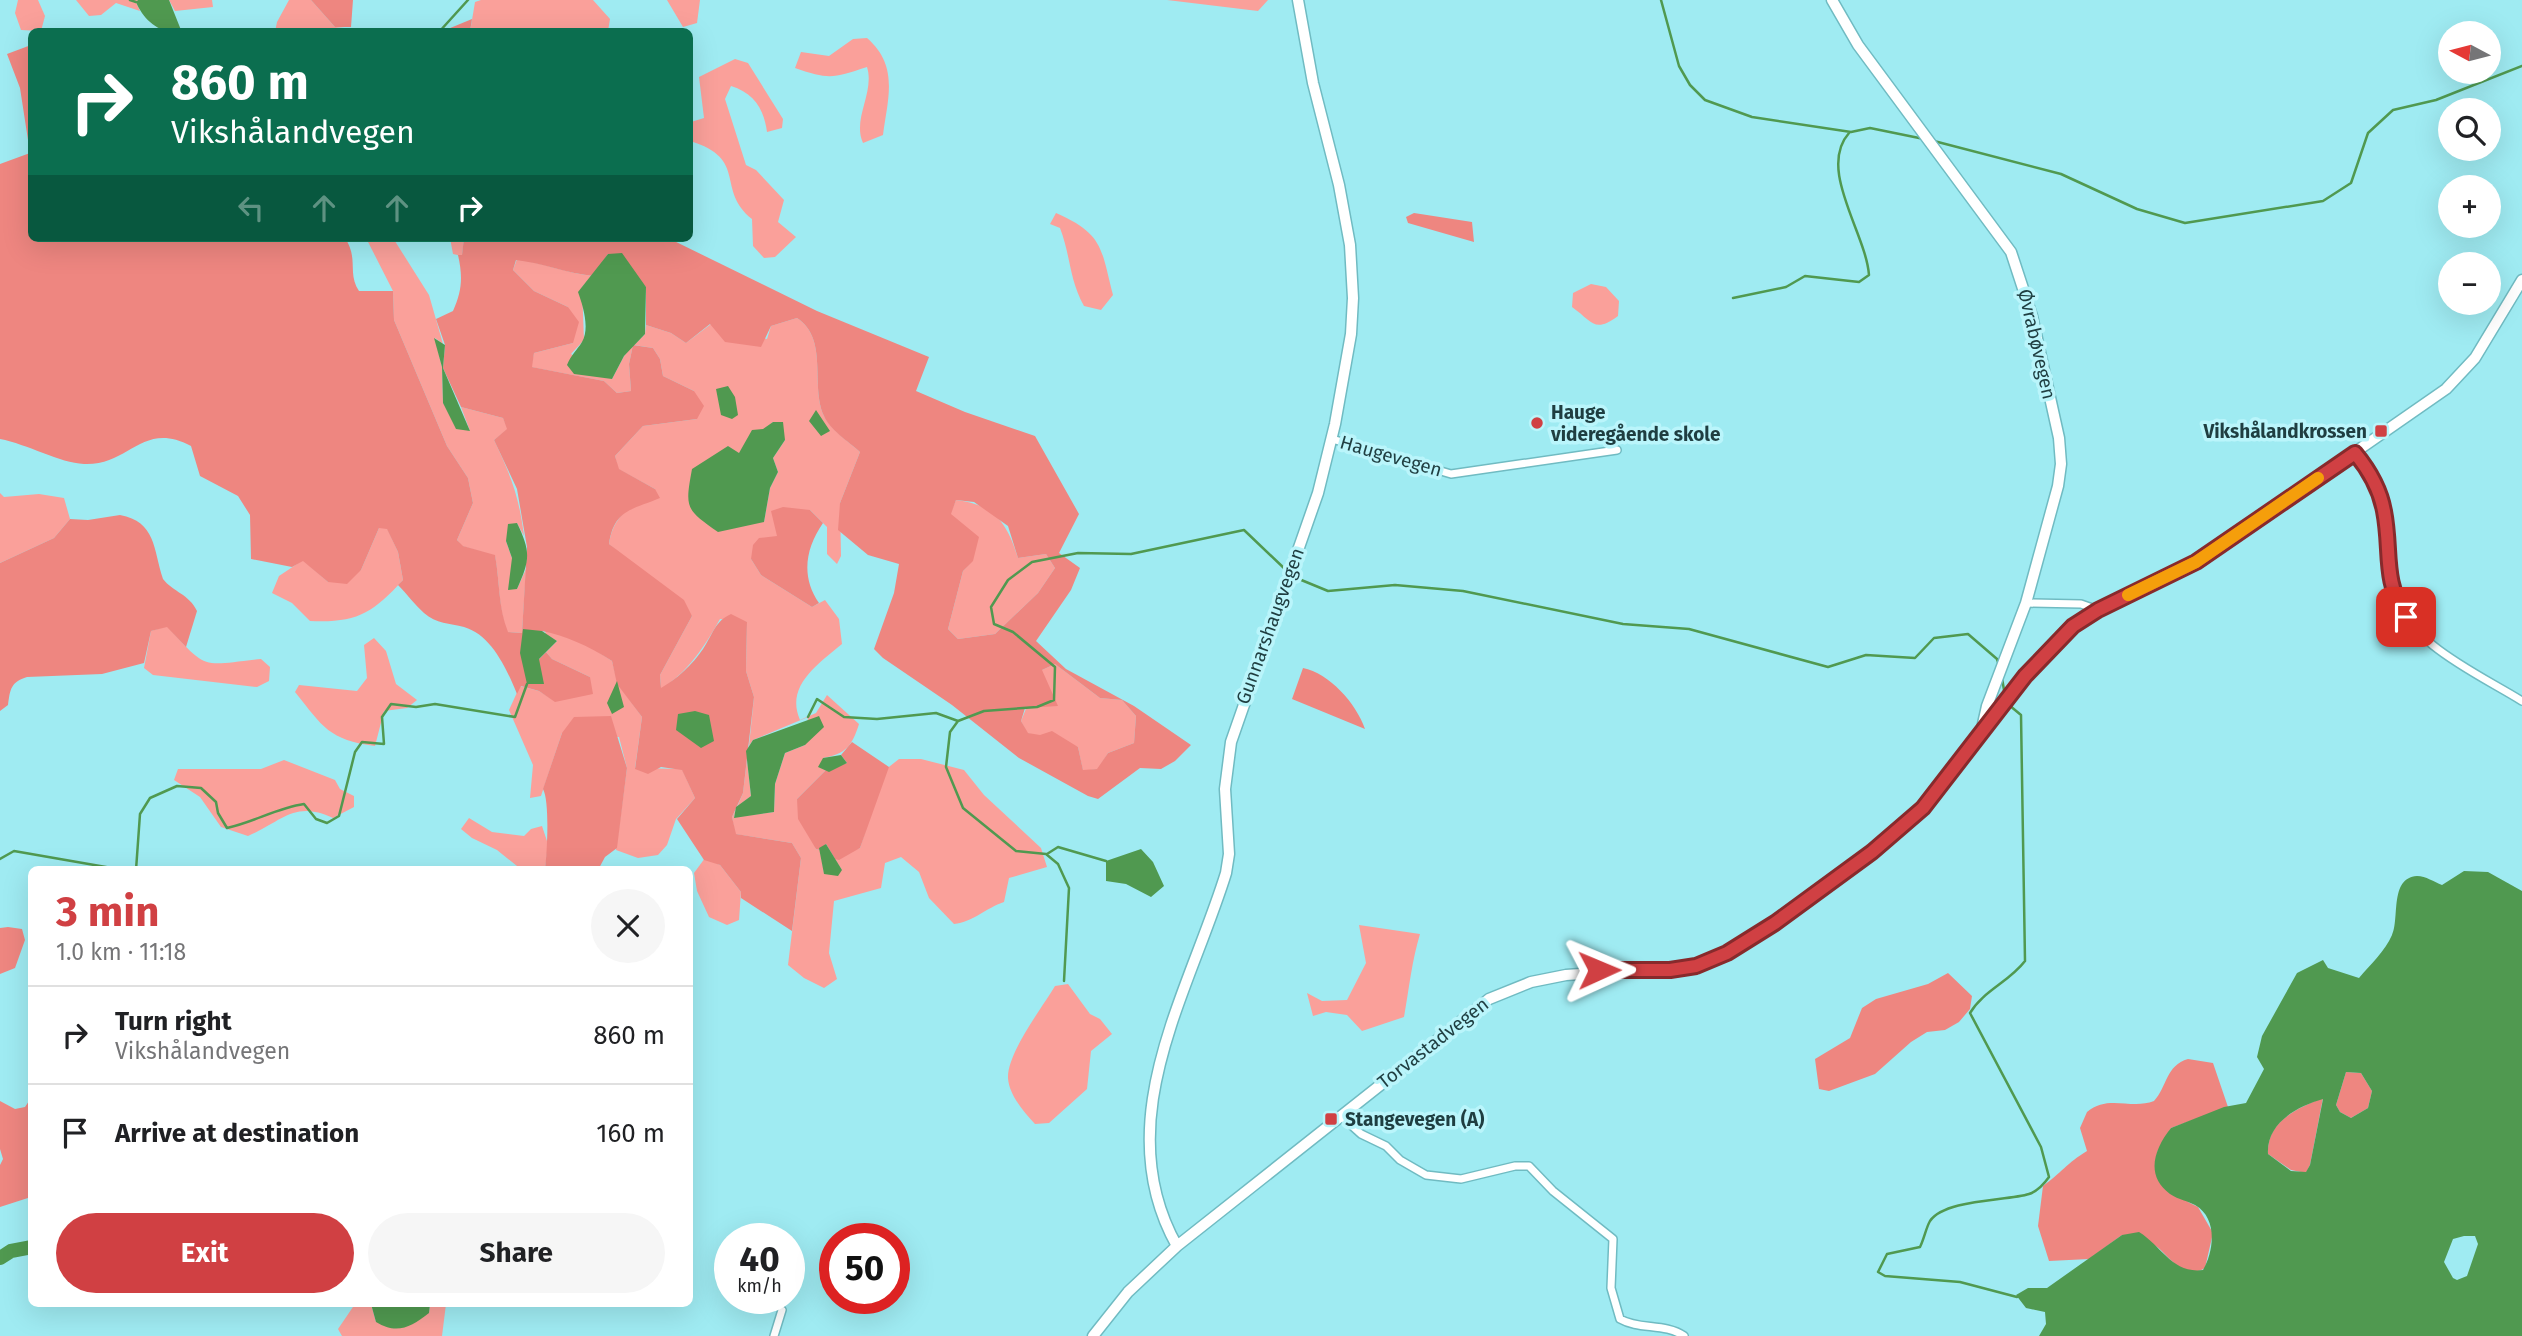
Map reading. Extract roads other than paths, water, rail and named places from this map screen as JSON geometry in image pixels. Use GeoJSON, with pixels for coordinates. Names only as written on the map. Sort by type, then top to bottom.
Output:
{"type":"FeatureCollection","features":[{"type":"Feature","properties":{"kind":"main road","name":"Gunnarshaugvegen"},"geometry":{"type":"LineString","coordinates":[[1177,1246],[1155,1198],[1151,1163],[1151,1125],[1160,1061],[1178,999],[1226,873],[1229,854],[1225,789],[1236,723],[1311,516],[1332,439],[1351,334],[1352,266],[1341,197],[1313,82],[1298,0]]}},
{"type":"Feature","properties":{"kind":"main road","name":"Øvrabøvegen"},"geometry":{"type":"LineString","coordinates":[[1832,0],[1852,36],[2001,237],[2020,275],[2055,419],[2062,464],[2058,486],[2026,603],[1987,706],[1981,735]]}},
{"type":"Feature","properties":{"kind":"main road","name":"Torvastadvegen"},"geometry":{"type":"LineString","coordinates":[[1093,1336],[1128,1292],[1177,1246],[1472,1009],[1499,994],[1542,979],[1587,971],[1685,968],[1710,961],[1741,945],[1818,893],[1908,822],[1937,792],[2048,650],[2098,610],[2196,562],[2429,402],[2465,371],[2522,280]]}},
{"type":"Feature","properties":{"kind":"street","name":"Haugevegen"},"geometry":{"type":"LineString","coordinates":[[1332,439],[1451,474],[1521,466],[1600,450],[1617,450]]}},
{"type":"Feature","properties":{"kind":"street"},"geometry":{"type":"LineString","coordinates":[[2355,453],[2374,480],[2381,498],[2390,584],[2406,617],[2439,649],[2522,701]]}},
{"type":"Feature","properties":{"kind":"street"},"geometry":{"type":"LineString","coordinates":[[2026,603],[2081,604],[2098,610]]}},
{"type":"Feature","properties":{"kind":"street"},"geometry":{"type":"LineString","coordinates":[[1341,1115],[1361,1134],[1386,1146],[1400,1160],[1426,1175],[1461,1179],[1515,1166],[1529,1166],[1553,1191],[1613,1239],[1611,1287],[1620,1319],[1660,1326],[1684,1336]]}},
{"type":"Feature","properties":{"kind":"street"},"geometry":{"type":"LineString","coordinates":[[774,1336],[781,1314]]}},
{"type":"Feature","properties":{"kind":"waterway"},"geometry":{"type":"LineString","coordinates":[[130,0],[136,2]]}},
{"type":"Feature","properties":{"kind":"waterway"},"geometry":{"type":"LineString","coordinates":[[443,28],[468,0]]}},
{"type":"Feature","properties":{"kind":"waterway"},"geometry":{"type":"LineString","coordinates":[[1661,0],[1679,66],[1690,85],[1705,100],[1752,117],[1851,132],[1870,128],[1924,139]]}},
{"type":"Feature","properties":{"kind":"waterway"},"geometry":{"type":"LineString","coordinates":[[1934,141],[2061,174],[2137,209],[2185,223],[2323,201],[2351,183],[2368,133],[2393,110],[2436,100],[2522,66]]}},
{"type":"Feature","properties":{"kind":"waterway"},"geometry":{"type":"LineString","coordinates":[[1733,298],[1786,287],[1805,276],[1859,282],[1869,275],[1866,258],[1840,183],[1838,164],[1841,148],[1849,133]]}},
{"type":"Feature","properties":{"kind":"waterway"},"geometry":{"type":"LineString","coordinates":[[1064,981],[1069,888],[1058,864],[1046,854],[1016,851],[963,808],[946,767],[950,732],[958,721],[984,711],[1037,707],[1054,700],[1055,667],[1013,632],[994,624],[991,607],[1008,580],[1032,562],[1078,553],[1131,554],[1244,530],[1286,570]]}},
{"type":"Feature","properties":{"kind":"waterway"},"geometry":{"type":"LineString","coordinates":[[1294,577],[1328,591],[1395,585],[1463,591],[1623,624],[1689,629],[1828,667],[1866,655],[1915,658],[1934,638],[1968,634],[1997,659],[1999,665]]}},
{"type":"Feature","properties":{"kind":"waterway"},"geometry":{"type":"LineString","coordinates":[[2002,678],[2005,696]]}},
{"type":"Feature","properties":{"kind":"waterway"},"geometry":{"type":"LineString","coordinates":[[136,866],[140,814],[150,798],[177,786],[201,788],[216,802],[218,813],[227,828],[304,804],[316,819],[327,823],[339,816],[355,752],[362,742],[384,744],[382,717],[391,704],[416,707],[435,704],[515,717],[527,684]]}},
{"type":"Feature","properties":{"kind":"waterway"},"geometry":{"type":"LineString","coordinates":[[808,717],[817,699],[844,717],[877,719],[936,713],[958,721]]}},
{"type":"Feature","properties":{"kind":"waterway"},"geometry":{"type":"LineString","coordinates":[[2009,705],[2021,715],[2025,961],[1975,1005],[1970,1013],[2041,1147],[2049,1177],[2029,1194],[1962,1205],[1938,1214],[1930,1221],[1920,1247],[1887,1254],[1878,1272],[1885,1276],[1960,1282],[2017,1297]]}},
{"type":"Feature","properties":{"kind":"waterway"},"geometry":{"type":"LineString","coordinates":[[1047,854],[1058,847],[1106,861]]}},
{"type":"Feature","properties":{"kind":"waterway"},"geometry":{"type":"LineString","coordinates":[[0,859],[14,851],[100,866]]}},
{"type":"Feature","properties":{"kind":"waterway"},"geometry":{"type":"LineString","coordinates":[[0,1258],[11,1251],[28,1248]]}},
{"type":"Feature","properties":{"kind":"place","name":"Hauge videregående skole"},"geometry":{"type":"Point","coordinates":[1537,423]}},
{"type":"Feature","properties":{"kind":"place","name":"Vikshålandkrossen"},"geometry":{"type":"Point","coordinates":[2381,431]}},
{"type":"Feature","properties":{"kind":"place","name":"Stangevegen (A)"},"geometry":{"type":"Point","coordinates":[1331,1119]}}]}
